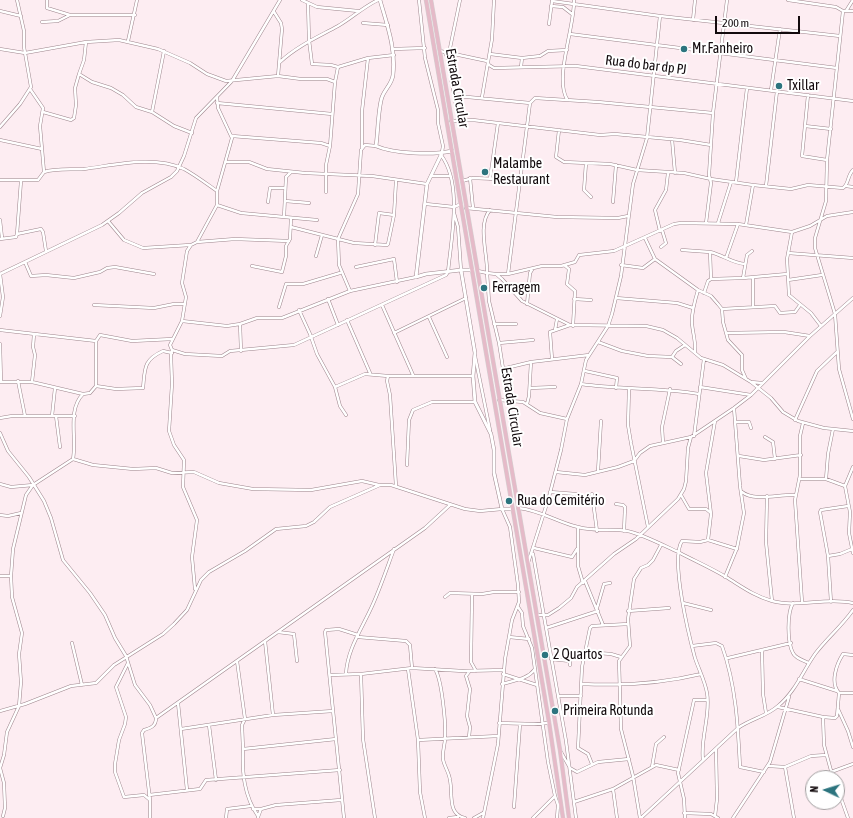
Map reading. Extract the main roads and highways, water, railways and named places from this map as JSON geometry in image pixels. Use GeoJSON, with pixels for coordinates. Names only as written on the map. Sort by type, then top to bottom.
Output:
{"type":"FeatureCollection","features":[{"type":"Feature","properties":{"kind":"main road","name":"Estrada Circular"},"geometry":{"type":"LineString","coordinates":[[426,0],[549,722],[563,818]]}},
{"type":"Feature","properties":{"kind":"main road","name":"Estrada Circular"},"geometry":{"type":"LineString","coordinates":[[430,0],[560,750],[569,818]]}},
{"type":"Feature","properties":{"kind":"place","name":"Mr.Fanheiro"},"geometry":{"type":"Point","coordinates":[684,49]}},
{"type":"Feature","properties":{"kind":"place","name":"Txillar"},"geometry":{"type":"Point","coordinates":[779,86]}},
{"type":"Feature","properties":{"kind":"place","name":"Malambe Restaurant"},"geometry":{"type":"Point","coordinates":[485,172]}},
{"type":"Feature","properties":{"kind":"place","name":"Ferragem"},"geometry":{"type":"Point","coordinates":[484,288]}},
{"type":"Feature","properties":{"kind":"place","name":"Rua do Cemitério"},"geometry":{"type":"Point","coordinates":[509,501]}},
{"type":"Feature","properties":{"kind":"place","name":"2 Quartos"},"geometry":{"type":"Point","coordinates":[545,655]}},
{"type":"Feature","properties":{"kind":"place","name":"Primeira Rotunda"},"geometry":{"type":"Point","coordinates":[555,711]}}]}
